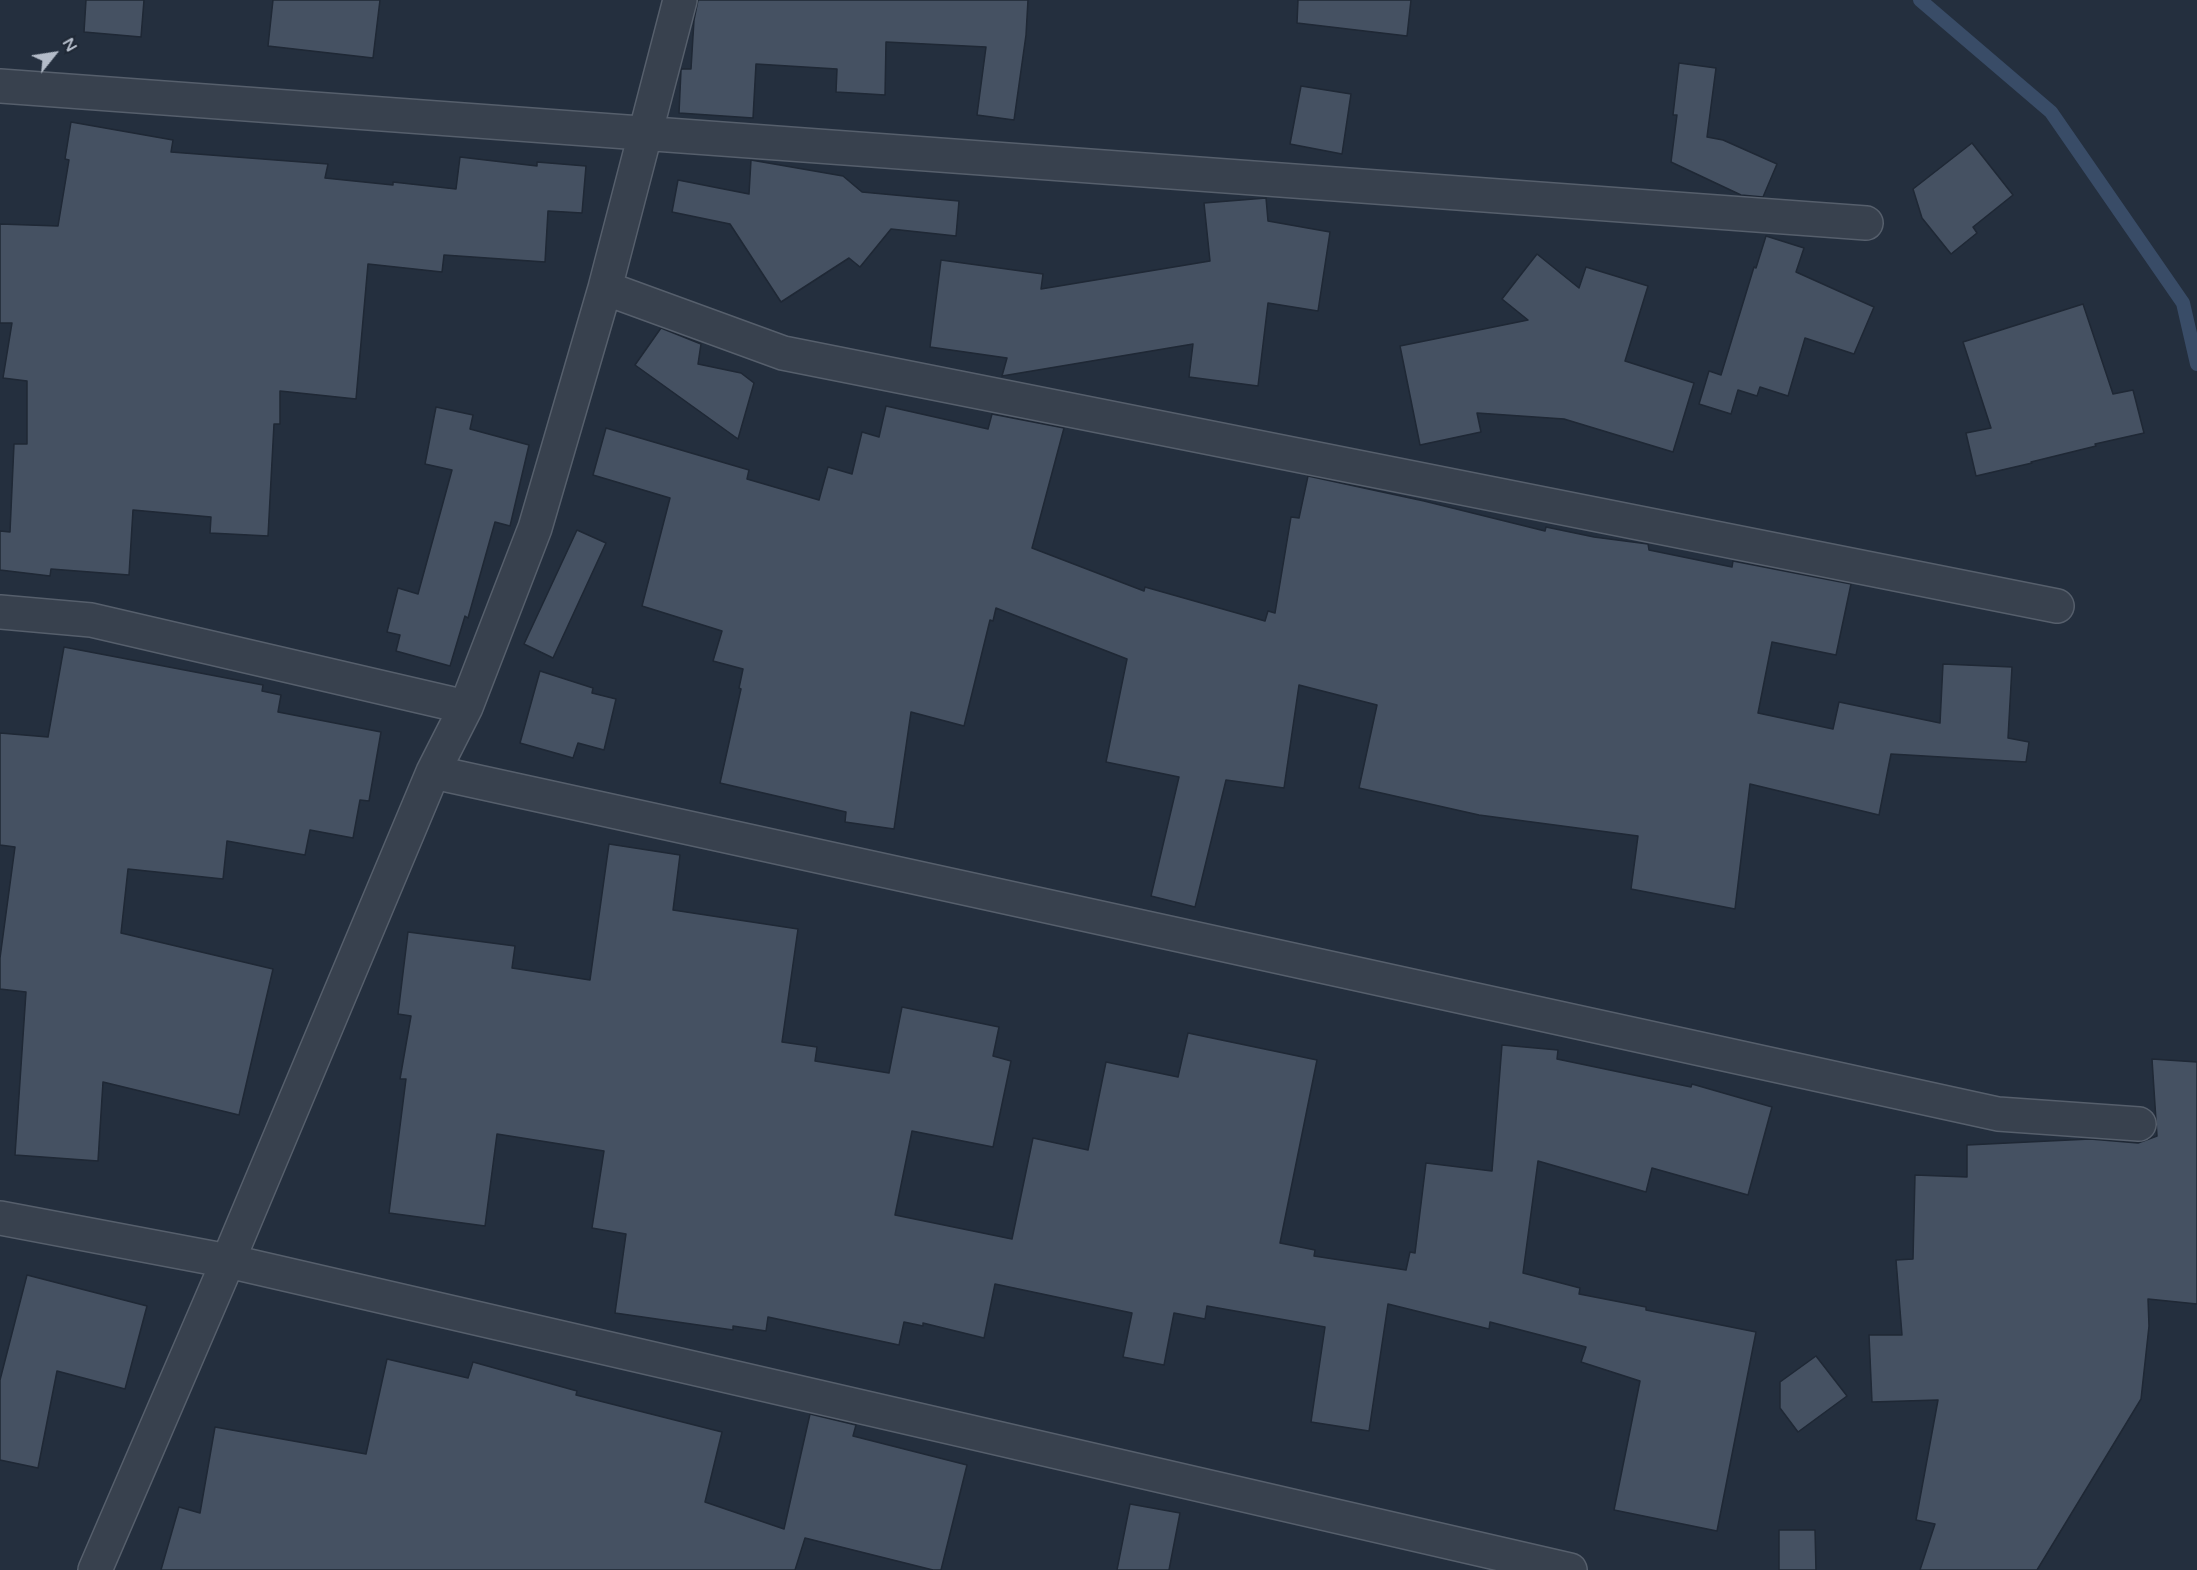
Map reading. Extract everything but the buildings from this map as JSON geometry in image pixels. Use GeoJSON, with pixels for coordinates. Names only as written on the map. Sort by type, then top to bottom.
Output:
{"type":"FeatureCollection","features":[{"type":"Feature","properties":{"kind":"street"},"geometry":{"type":"LineString","coordinates":[[95,1570],[228,1261],[433,772],[466,707],[535,528],[605,288],[680,0]]}},
{"type":"Feature","properties":{"kind":"street"},"geometry":{"type":"LineString","coordinates":[[0,86],[1866,223]]}},
{"type":"Feature","properties":{"kind":"street"},"geometry":{"type":"LineString","coordinates":[[605,288],[783,353],[2057,606]]}},
{"type":"Feature","properties":{"kind":"street"},"geometry":{"type":"LineString","coordinates":[[0,612],[91,620],[466,707]]}},
{"type":"Feature","properties":{"kind":"street"},"geometry":{"type":"LineString","coordinates":[[433,772],[1998,1114],[2139,1124]]}},
{"type":"Feature","properties":{"kind":"street"},"geometry":{"type":"LineString","coordinates":[[0,1218],[228,1261],[1570,1570]]}},
{"type":"Feature","properties":{"kind":"waterway"},"geometry":{"type":"LineString","coordinates":[[1920,0],[2051,112],[2183,303],[2197,364]]}}]}
